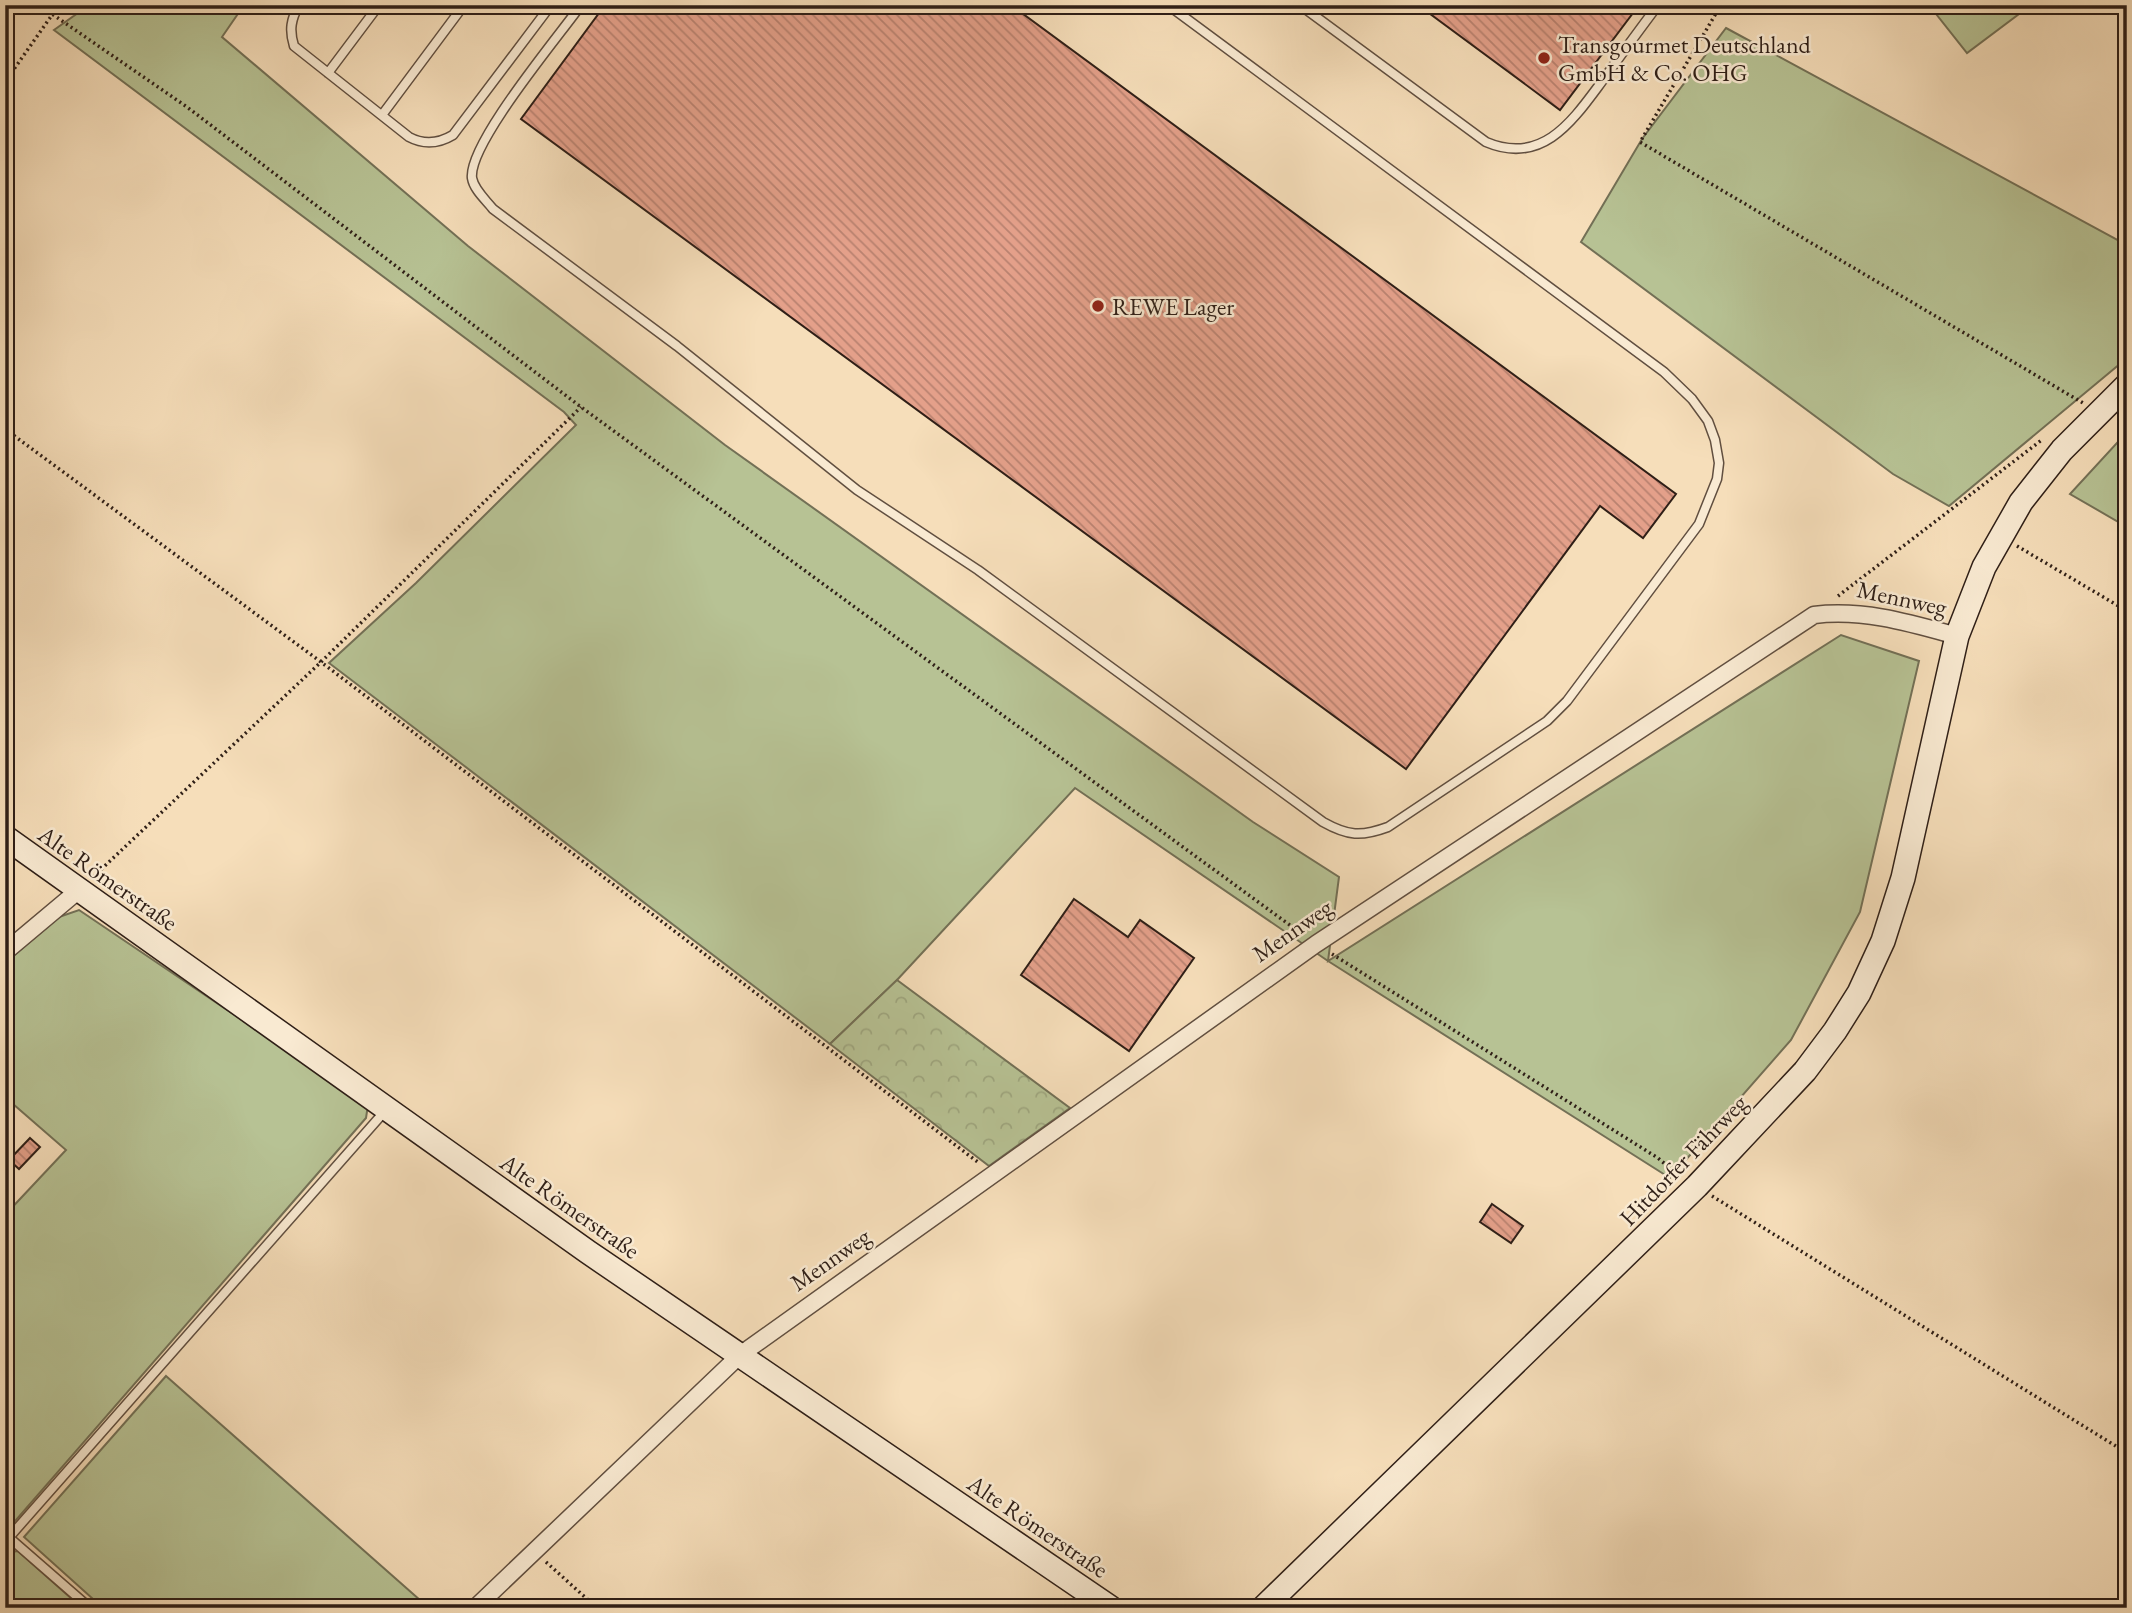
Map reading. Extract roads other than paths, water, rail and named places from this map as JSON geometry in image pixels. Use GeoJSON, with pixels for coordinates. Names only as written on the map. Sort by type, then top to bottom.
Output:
{"type":"FeatureCollection","features":[{"type":"Feature","properties":{"kind":"street","name":"Mennweg"},"geometry":{"type":"LineString","coordinates":[[475,1608],[740,1355],[1316,944],[1814,615],[1837,612],[1883,616],[1957,636],[1984,567],[2021,502],[2062,450],[2127,385]]}},
{"type":"Feature","properties":{"kind":"street","name":"Hitdorfer Fährweg"},"geometry":{"type":"LineString","coordinates":[[1255,1602],[1687,1176],[1805,1071],[1859,993],[1883,940],[1903,878],[1957,636]]}},
{"type":"Feature","properties":{"kind":"street","name":"Alte Römerstraße"},"geometry":{"type":"LineString","coordinates":[[5,837],[588,1252],[1111,1608]]}},
{"type":"Feature","properties":{"kind":"street"},"geometry":{"type":"LineString","coordinates":[[5,952],[79,890]]}},
{"type":"Feature","properties":{"kind":"lane"},"geometry":{"type":"LineString","coordinates":[[299,5],[291,23],[294,46],[420,142],[432,143],[453,135],[551,5]]}},
{"type":"Feature","properties":{"kind":"lane"},"geometry":{"type":"LineString","coordinates":[[328,73],[379,5]]}},
{"type":"Feature","properties":{"kind":"lane"},"geometry":{"type":"LineString","coordinates":[[382,115],[464,5]]}},
{"type":"Feature","properties":{"kind":"lane"},"geometry":{"type":"LineString","coordinates":[[581,5],[498,118],[474,161],[472,177],[476,189],[493,209],[677,346],[856,490],[978,570],[1323,822],[1345,834],[1371,833],[1388,827],[1530,733],[1567,701],[1699,524],[1717,479],[1719,463],[1715,440],[1708,421],[1692,399],[1664,372],[1168,5]]}},
{"type":"Feature","properties":{"kind":"lane"},"geometry":{"type":"LineString","coordinates":[[1300,5],[1486,142],[1502,149],[1515,150],[1549,140],[1572,122],[1658,5]]}},
{"type":"Feature","properties":{"kind":"lane"},"geometry":{"type":"LineString","coordinates":[[90,1608],[7,1538],[387,1109]]}},
{"type":"Feature","properties":{"kind":"place","name":"Transgourmet Deutschland GmbH & Co. OHG"},"geometry":{"type":"Point","coordinates":[1544,58]}},
{"type":"Feature","properties":{"kind":"place","name":"REWE Lager"},"geometry":{"type":"Point","coordinates":[1098,306]}}]}
